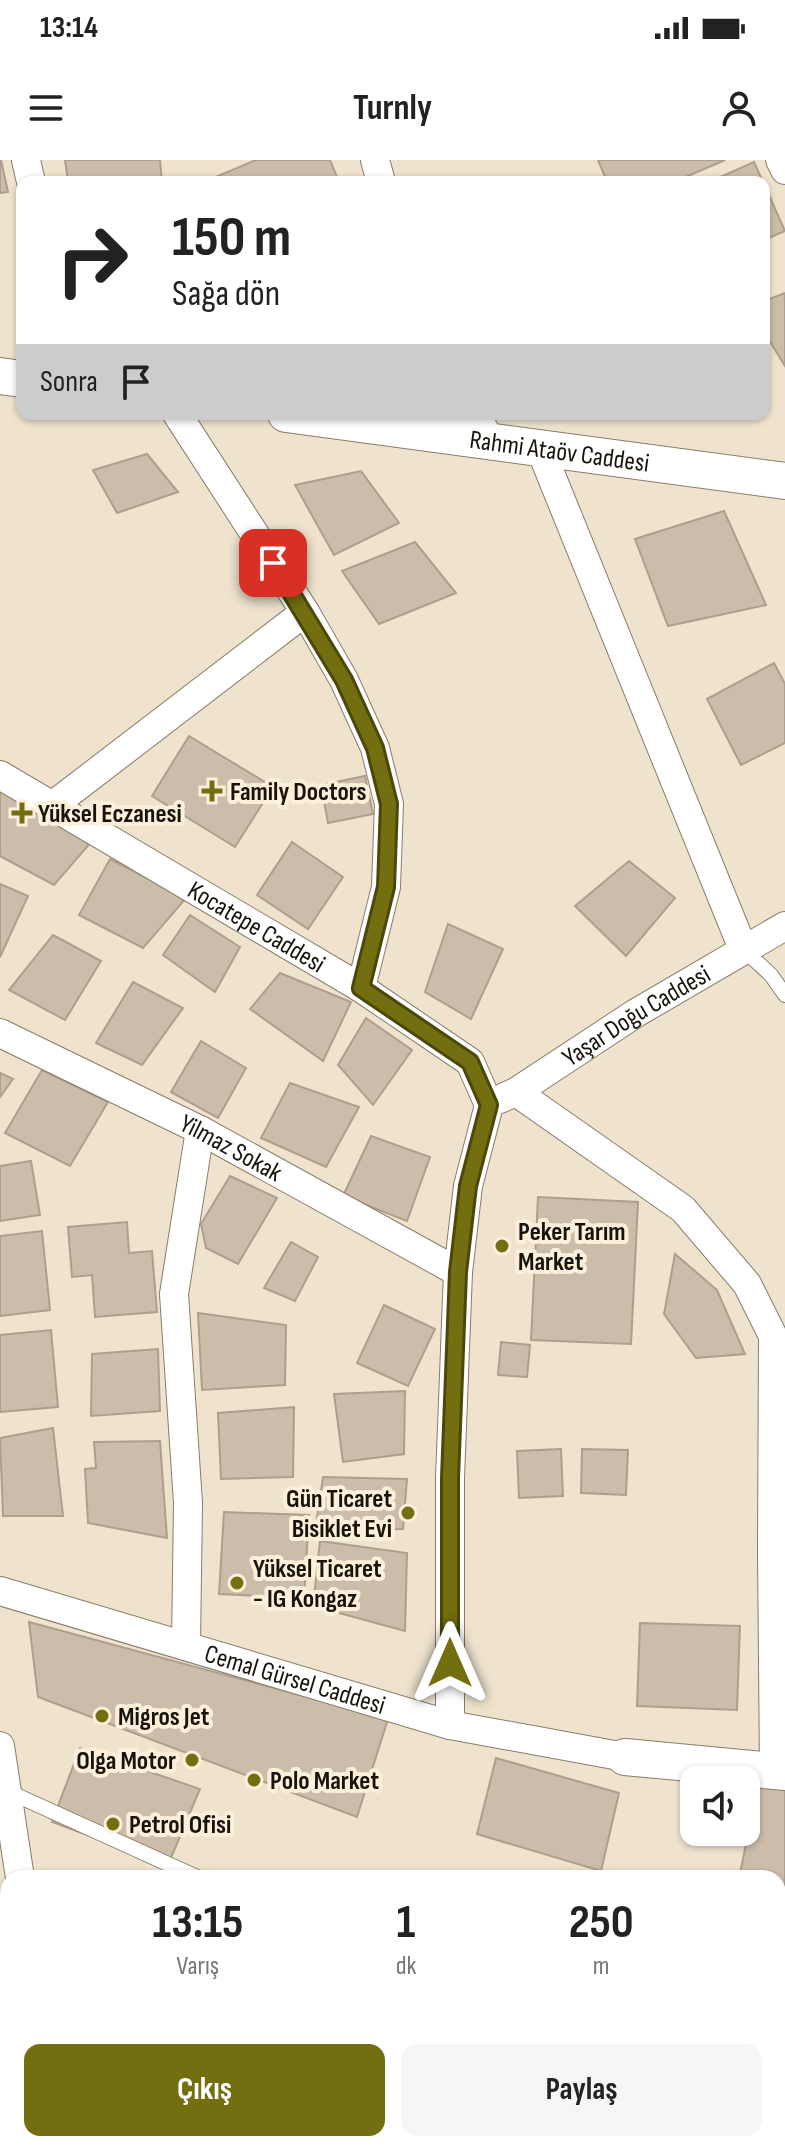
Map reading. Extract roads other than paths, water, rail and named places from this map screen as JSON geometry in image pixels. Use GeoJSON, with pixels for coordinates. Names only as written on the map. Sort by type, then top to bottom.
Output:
{"type":"FeatureCollection","features":[{"type":"Feature","properties":{"kind":"street"},"geometry":{"type":"LineString","coordinates":[[780,160],[785,170]]}},
{"type":"Feature","properties":{"kind":"street"},"geometry":{"type":"LineString","coordinates":[[181,420],[305,612],[344,680],[375,748],[389,804],[386,887],[361,988]]}},
{"type":"Feature","properties":{"kind":"street","name":"Rahmi Ataöv Caddesi"},"geometry":{"type":"LineString","coordinates":[[370,420],[483,428],[540,448],[785,481]]}},
{"type":"Feature","properties":{"kind":"street"},"geometry":{"type":"LineString","coordinates":[[540,448],[743,949]]}},
{"type":"Feature","properties":{"kind":"street"},"geometry":{"type":"LineString","coordinates":[[52,806],[305,612]]}},
{"type":"Feature","properties":{"kind":"street","name":"Kocatepe Caddesi"},"geometry":{"type":"LineString","coordinates":[[0,775],[361,988],[470,1062],[489,1105]]}},
{"type":"Feature","properties":{"kind":"street","name":"Yaşar Doğu Caddesi"},"geometry":{"type":"LineString","coordinates":[[489,1105],[516,1092],[636,1013],[785,926]]}},
{"type":"Feature","properties":{"kind":"street","name":"Yilmaz Sokak"},"geometry":{"type":"LineString","coordinates":[[0,1033],[200,1130],[458,1272]]}},
{"type":"Feature","properties":{"kind":"street"},"geometry":{"type":"LineString","coordinates":[[516,1092],[683,1209],[747,1284],[773,1336],[780,1772]]}},
{"type":"Feature","properties":{"kind":"street"},"geometry":{"type":"LineString","coordinates":[[450,1725],[450,1478],[458,1272],[468,1186],[489,1105]]}},
{"type":"Feature","properties":{"kind":"street"},"geometry":{"type":"LineString","coordinates":[[186,1646],[188,1503],[174,1294],[200,1130]]}},
{"type":"Feature","properties":{"kind":"street","name":"Cemal Gürsel Caddesi"},"geometry":{"type":"LineString","coordinates":[[0,1591],[450,1725],[625,1757],[780,1772]]}},
{"type":"Feature","properties":{"kind":"street"},"geometry":{"type":"LineString","coordinates":[[0,1746],[19,1870]]}},
{"type":"Feature","properties":{"kind":"lane"},"geometry":{"type":"LineString","coordinates":[[743,949],[771,975],[785,995]]}},
{"type":"Feature","properties":{"kind":"lane"},"geometry":{"type":"LineString","coordinates":[[7,1791],[181,1870]]}},
{"type":"Feature","properties":{"kind":"place","name":"Family Doctors"},"geometry":{"type":"Point","coordinates":[212,791]}},
{"type":"Feature","properties":{"kind":"place","name":"Yüksel Eczanesi"},"geometry":{"type":"Point","coordinates":[22,813]}},
{"type":"Feature","properties":{"kind":"place","name":"Peker Tarım Market"},"geometry":{"type":"Point","coordinates":[502,1246]}},
{"type":"Feature","properties":{"kind":"place","name":"Gün Ticaret Bisiklet Evi"},"geometry":{"type":"Point","coordinates":[408,1513]}},
{"type":"Feature","properties":{"kind":"place","name":"Yüksel Ticaret - IG Kongaz"},"geometry":{"type":"Point","coordinates":[237,1583]}},
{"type":"Feature","properties":{"kind":"place","name":"Migros Jet"},"geometry":{"type":"Point","coordinates":[102,1716]}},
{"type":"Feature","properties":{"kind":"place","name":"Olga Motor"},"geometry":{"type":"Point","coordinates":[192,1760]}},
{"type":"Feature","properties":{"kind":"place","name":"Polo Market"},"geometry":{"type":"Point","coordinates":[254,1780]}},
{"type":"Feature","properties":{"kind":"place","name":"Petrol Ofisi"},"geometry":{"type":"Point","coordinates":[113,1824]}}]}
